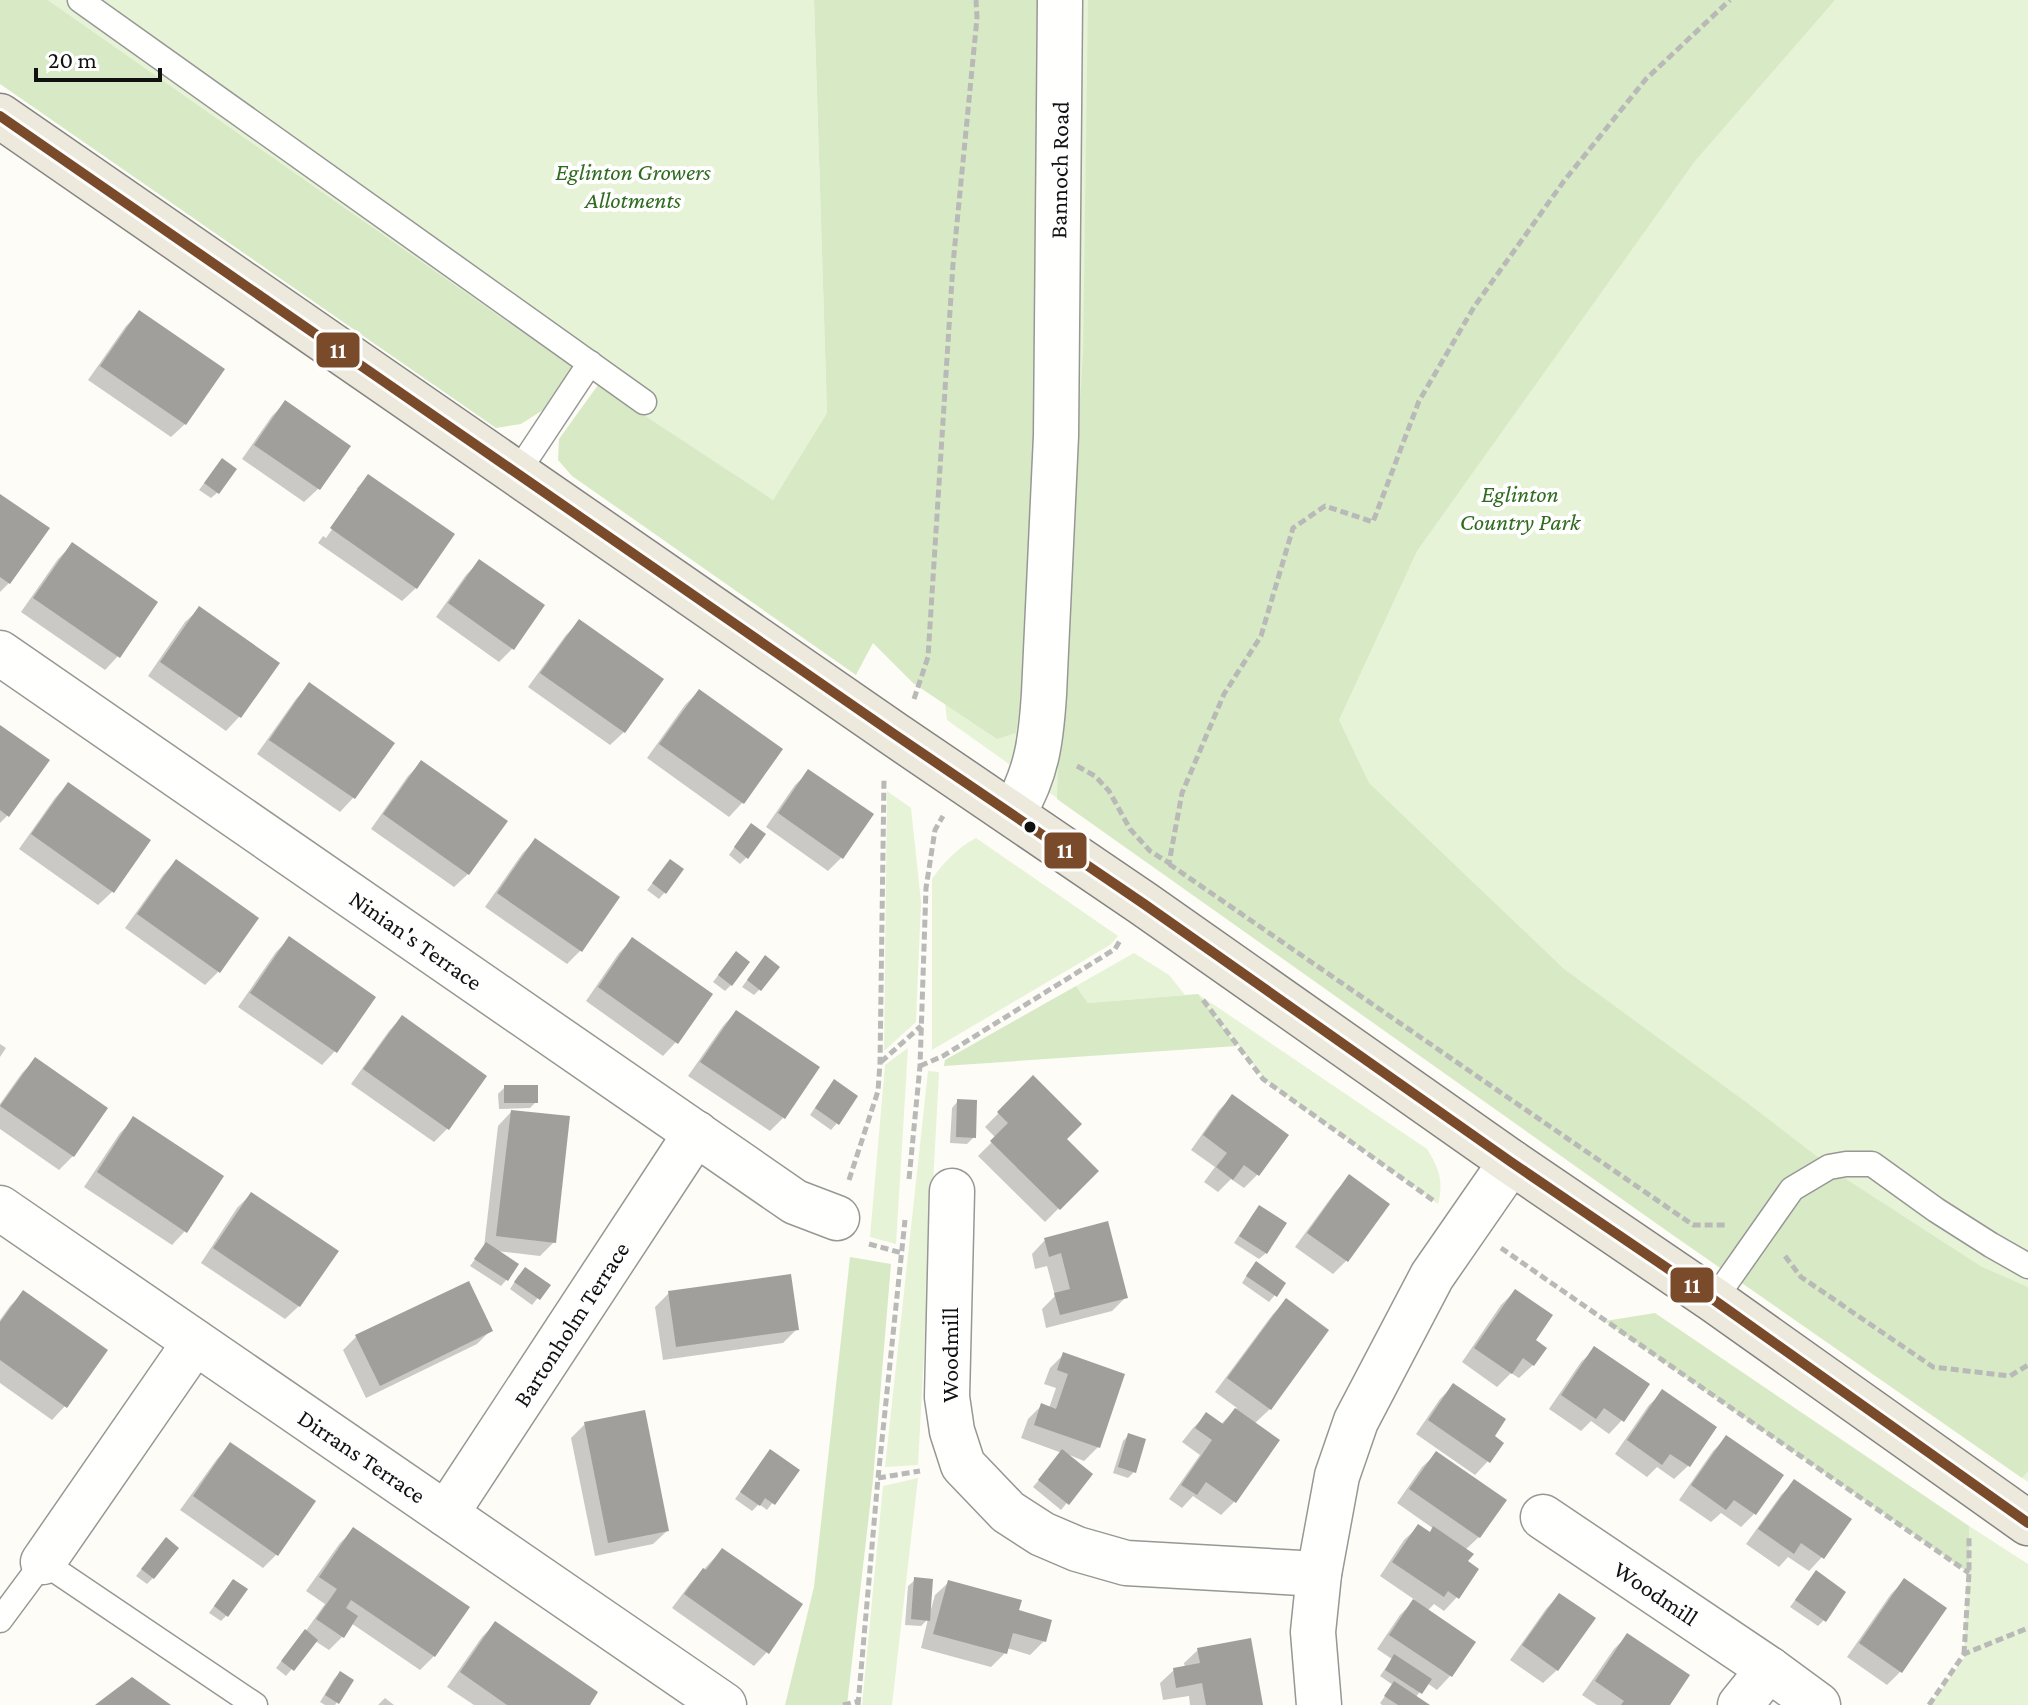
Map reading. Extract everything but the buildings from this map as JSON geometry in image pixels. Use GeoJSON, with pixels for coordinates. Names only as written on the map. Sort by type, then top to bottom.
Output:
{"type":"FeatureCollection","features":[{"type":"Feature","properties":{"kind":"main road"},"geometry":{"type":"LineString","coordinates":[[0,116],[1144,904],[1511,1162],[1714,1300],[2028,1523]]}},
{"type":"Feature","properties":{"kind":"street","name":"Bannoch Road"},"geometry":{"type":"LineString","coordinates":[[1013,814],[1025,793],[1037,759],[1044,694],[1056,436],[1060,0]]}},
{"type":"Feature","properties":{"kind":"street","name":"Ninian's Terrace"},"geometry":{"type":"LineString","coordinates":[[0,653],[795,1202],[837,1218]]}},
{"type":"Feature","properties":{"kind":"street","name":"Bartonholm Terrace"},"geometry":{"type":"LineString","coordinates":[[446,1514],[696,1133]]}},
{"type":"Feature","properties":{"kind":"street"},"geometry":{"type":"LineString","coordinates":[[1319,1705],[1313,1632],[1319,1574],[1337,1476],[1356,1421],[1432,1276],[1511,1162]]}},
{"type":"Feature","properties":{"kind":"street","name":"Woodmill"},"geometry":{"type":"LineString","coordinates":[[952,1191],[947,1397],[952,1431],[963,1465],[986,1490],[1008,1512],[1042,1534],[1077,1549],[1126,1563],[1319,1574]]}},
{"type":"Feature","properties":{"kind":"street","name":"Dirrans Terrace"},"geometry":{"type":"LineString","coordinates":[[0,1208],[724,1705]]}},
{"type":"Feature","properties":{"kind":"street"},"geometry":{"type":"LineString","coordinates":[[43,1562],[195,1342]]}},
{"type":"Feature","properties":{"kind":"street","name":"Woodmill"},"geometry":{"type":"LineString","coordinates":[[1543,1517],[1818,1705]]}},
{"type":"Feature","properties":{"kind":"street"},"geometry":{"type":"LineString","coordinates":[[1740,1705],[1769,1669]]}},
{"type":"Feature","properties":{"kind":"lane"},"geometry":{"type":"LineString","coordinates":[[80,0],[644,402]]}},
{"type":"Feature","properties":{"kind":"lane"},"geometry":{"type":"LineString","coordinates":[[517,473],[590,363]]}},
{"type":"Feature","properties":{"kind":"lane"},"geometry":{"type":"LineString","coordinates":[[1714,1300],[1792,1189],[1829,1167],[1846,1164],[1872,1164],[1936,1210],[2028,1266]]}},
{"type":"Feature","properties":{"kind":"lane"},"geometry":{"type":"LineString","coordinates":[[0,1620],[43,1562],[255,1705]]}},
{"type":"Feature","properties":{"kind":"path"},"geometry":{"type":"LineString","coordinates":[[837,1218],[878,1091],[884,782],[894,734],[915,696],[928,657],[953,264],[977,18],[976,0]]}},
{"type":"Feature","properties":{"kind":"path"},"geometry":{"type":"LineString","coordinates":[[1169,863],[1182,793],[1224,694],[1261,636],[1293,528],[1325,506],[1373,522],[1419,401],[1474,307],[1564,181],[1646,79],[1730,0]]}},
{"type":"Feature","properties":{"kind":"path"},"geometry":{"type":"LineString","coordinates":[[908,1188],[920,1066],[926,888],[935,830],[962,779]]}},
{"type":"Feature","properties":{"kind":"path"},"geometry":{"type":"LineString","coordinates":[[1198,994],[1263,1079],[1969,1573]]}},
{"type":"Feature","properties":{"kind":"path"},"geometry":{"type":"LineString","coordinates":[[880,1063],[922,1025]]}},
{"type":"Feature","properties":{"kind":"path"},"geometry":{"type":"LineString","coordinates":[[843,1705],[858,1703],[905,1219]]}},
{"type":"Feature","properties":{"kind":"path"},"geometry":{"type":"LineString","coordinates":[[1765,1226],[1801,1277],[1933,1367],[2010,1376],[2028,1365]]}},
{"type":"Feature","properties":{"kind":"path"},"geometry":{"type":"LineString","coordinates":[[1929,1705],[1964,1654],[1971,1483]]}},
{"type":"Feature","properties":{"kind":"path"},"geometry":{"type":"LineString","coordinates":[[1964,1654],[2028,1628]]}},
{"type":"Feature","properties":{"kind":"green space"},"geometry":{"type":"Polygon","coordinates":[[[0,0],[48,0],[572,367],[543,410],[521,424],[496,428],[0,84],[0,0]]]}},
{"type":"Feature","properties":{"kind":"green space","name":"Eglinton Growers Allotments"},"geometry":{"type":"Polygon","coordinates":[[[48,0],[814,0],[827,413],[773,500],[659,428],[48,0]]]}},
{"type":"Feature","properties":{"kind":"green space"},"geometry":{"type":"Polygon","coordinates":[[[814,0],[1038,0],[1042,538],[1016,733],[997,739],[913,683],[873,643],[856,675],[572,476],[558,460],[559,439],[598,385],[773,500],[827,413],[814,0]]]}},
{"type":"Feature","properties":{"kind":"green space","name":"Eglinton Country Park"},"geometry":{"type":"Polygon","coordinates":[[[866,0],[2028,0],[2028,1482],[1670,1233],[947,720],[866,0]]]}},
{"type":"Feature","properties":{"kind":"green space"},"geometry":{"type":"Polygon","coordinates":[[[1088,0],[1835,0],[1695,161],[1417,551],[1339,720],[1369,783],[1564,969],[1849,1181],[1982,1267],[2028,1287],[2028,1471],[2022,1478],[1057,799],[1060,696],[1083,353],[1088,0]]]}},
{"type":"Feature","properties":{"kind":"green space"},"geometry":{"type":"Polygon","coordinates":[[[887,791],[911,808],[921,902],[916,1022],[884,1051],[887,791]]]}},
{"type":"Feature","properties":{"kind":"green space"},"geometry":{"type":"Polygon","coordinates":[[[976,838],[1118,936],[1110,945],[932,1050],[932,879],[951,856],[976,838]]]}},
{"type":"Feature","properties":{"kind":"green space"},"geometry":{"type":"Polygon","coordinates":[[[1134,953],[1169,975],[1185,995],[1088,1003],[1076,986],[1134,953]]]}},
{"type":"Feature","properties":{"kind":"green space"},"geometry":{"type":"Polygon","coordinates":[[[1076,986],[1088,1003],[1198,994],[1237,1046],[944,1066],[945,1060],[1076,986]]]}},
{"type":"Feature","properties":{"kind":"green space"},"geometry":{"type":"Polygon","coordinates":[[[1198,994],[1427,1149],[1439,1175],[1438,1204],[1266,1081],[1198,994]]]}},
{"type":"Feature","properties":{"kind":"green space"},"geometry":{"type":"Polygon","coordinates":[[[908,1048],[896,1244],[870,1237],[885,1065],[908,1048]]]}},
{"type":"Feature","properties":{"kind":"green space"},"geometry":{"type":"Polygon","coordinates":[[[928,1071],[939,1072],[918,1465],[885,1467],[928,1071]]]}},
{"type":"Feature","properties":{"kind":"green space"},"geometry":{"type":"Polygon","coordinates":[[[850,1257],[891,1264],[873,1480],[847,1705],[785,1705],[814,1587],[850,1257]]]}},
{"type":"Feature","properties":{"kind":"green space"},"geometry":{"type":"Polygon","coordinates":[[[1655,1313],[1969,1526],[1969,1573],[1605,1321],[1655,1313]]]}},
{"type":"Feature","properties":{"kind":"green space"},"geometry":{"type":"Polygon","coordinates":[[[918,1478],[892,1705],[862,1705],[883,1486],[918,1478]]]}},
{"type":"Feature","properties":{"kind":"green space"},"geometry":{"type":"Polygon","coordinates":[[[1969,1526],[2028,1564],[2028,1705],[1930,1705],[1967,1654],[1964,1654],[1969,1526]]]}},
{"type":"Feature","properties":{"kind":"transit line","name":"11"},"geometry":{"type":"LineString","coordinates":[[0,116],[1144,904],[1511,1162],[1714,1300],[2028,1523]]}}]}
